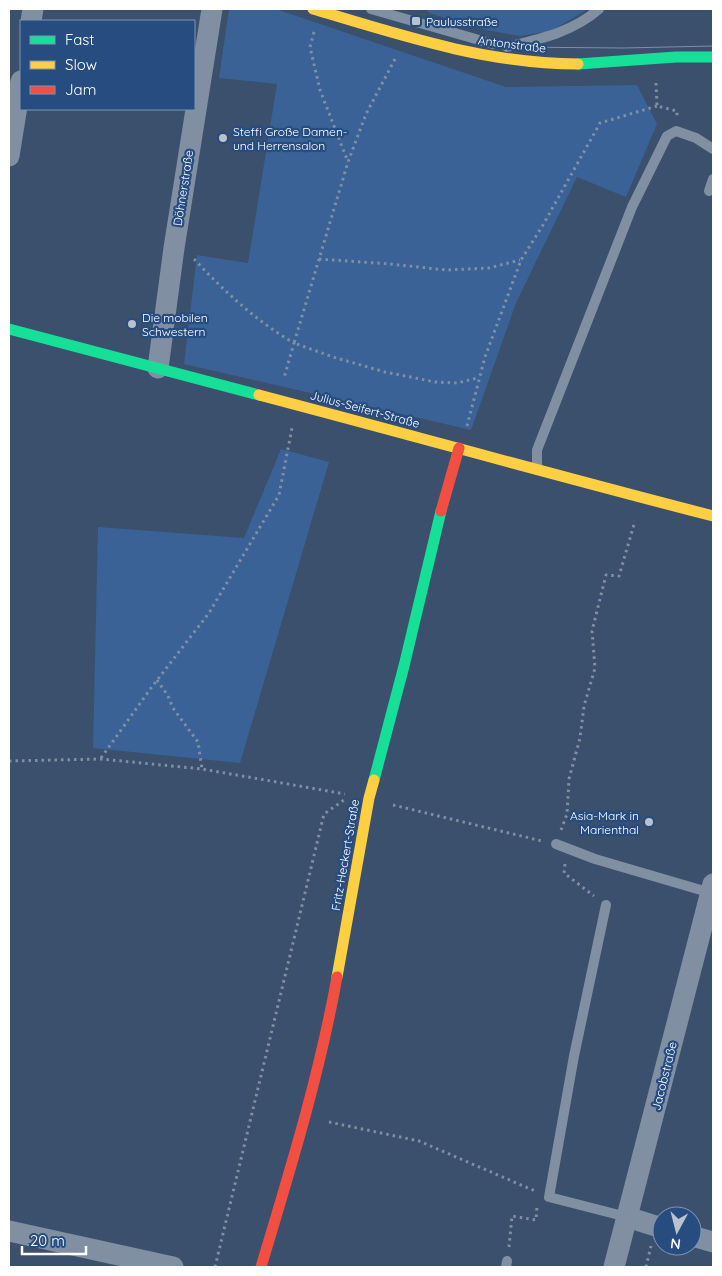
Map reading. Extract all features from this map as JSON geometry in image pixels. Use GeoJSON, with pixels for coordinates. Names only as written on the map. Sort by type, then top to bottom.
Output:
{"type":"FeatureCollection","features":[{"type":"Feature","properties":{"kind":"street","name":"Döhnerstraße"},"geometry":{"type":"LineString","coordinates":[[158,368],[174,248],[212,9]]}},
{"type":"Feature","properties":{"kind":"street","name":"Antonstraße"},"geometry":{"type":"LineString","coordinates":[[313,9],[458,51],[484,56],[567,64],[713,57]]}},
{"type":"Feature","properties":{"kind":"street"},"geometry":{"type":"LineString","coordinates":[[9,156],[20,87]]}},
{"type":"Feature","properties":{"kind":"street","name":"Julius-Seifert-Straße"},"geometry":{"type":"LineString","coordinates":[[9,329],[458,448],[537,471],[642,496],[713,516]]}},
{"type":"Feature","properties":{"kind":"street","name":"Fritz-Heckert-Straße"},"geometry":{"type":"LineString","coordinates":[[260,1267],[306,1117],[327,1031],[369,798],[404,666],[435,530],[458,448]]}},
{"type":"Feature","properties":{"kind":"street","name":"Jacobstraße"},"geometry":{"type":"LineString","coordinates":[[614,1267],[712,890]]}},
{"type":"Feature","properties":{"kind":"street"},"geometry":{"type":"LineString","coordinates":[[627,1217],[652,1225]]}},
{"type":"Feature","properties":{"kind":"street"},"geometry":{"type":"LineString","coordinates":[[9,1231],[173,1267]]}},
{"type":"Feature","properties":{"kind":"lane","name":"Antonstraße"},"geometry":{"type":"LineString","coordinates":[[371,9],[507,47],[543,63]]}},
{"type":"Feature","properties":{"kind":"lane"},"geometry":{"type":"LineString","coordinates":[[507,47],[551,36],[571,28],[590,17],[599,9]]}},
{"type":"Feature","properties":{"kind":"lane"},"geometry":{"type":"LineString","coordinates":[[537,471],[537,450],[632,207],[667,136],[676,131],[696,138],[713,149]]}},
{"type":"Feature","properties":{"kind":"lane"},"geometry":{"type":"LineString","coordinates":[[709,191],[713,179]]}},
{"type":"Feature","properties":{"kind":"lane"},"geometry":{"type":"LineString","coordinates":[[556,844],[595,859],[712,890]]}},
{"type":"Feature","properties":{"kind":"lane"},"geometry":{"type":"LineString","coordinates":[[606,905],[574,1056],[550,1197],[627,1217]]}},
{"type":"Feature","properties":{"kind":"path"},"geometry":{"type":"LineString","coordinates":[[314,29],[310,47],[320,90],[348,162]]}},
{"type":"Feature","properties":{"kind":"path"},"geometry":{"type":"LineString","coordinates":[[277,400],[348,162],[366,114],[399,53]]}},
{"type":"Feature","properties":{"kind":"path"},"geometry":{"type":"LineString","coordinates":[[656,87],[657,106]]}},
{"type":"Feature","properties":{"kind":"path"},"geometry":{"type":"LineString","coordinates":[[458,448],[466,427],[478,378],[521,260],[600,124],[657,106],[677,111],[676,131]]}},
{"type":"Feature","properties":{"kind":"path"},"geometry":{"type":"LineString","coordinates":[[174,248],[192,257],[218,284],[270,329],[294,343],[333,357],[376,369],[435,382],[457,383],[478,378]]}},
{"type":"Feature","properties":{"kind":"path"},"geometry":{"type":"LineString","coordinates":[[320,259],[446,270],[489,268],[521,260]]}},
{"type":"Feature","properties":{"kind":"path"},"geometry":{"type":"LineString","coordinates":[[101,759],[157,680],[209,613],[279,495],[296,405]]}},
{"type":"Feature","properties":{"kind":"path"},"geometry":{"type":"LineString","coordinates":[[369,798],[402,808],[556,844],[567,814],[569,779],[580,738],[584,706],[595,668],[592,631],[606,575],[619,576],[642,496]]}},
{"type":"Feature","properties":{"kind":"path"},"geometry":{"type":"LineString","coordinates":[[157,680],[198,742],[202,769]]}},
{"type":"Feature","properties":{"kind":"path"},"geometry":{"type":"LineString","coordinates":[[9,761],[101,759],[202,769],[350,795],[324,814],[215,1267]]}},
{"type":"Feature","properties":{"kind":"path"},"geometry":{"type":"LineString","coordinates":[[565,862],[564,873],[597,898]]}},
{"type":"Feature","properties":{"kind":"path"},"geometry":{"type":"LineString","coordinates":[[306,1117],[419,1141],[550,1197]]}},
{"type":"Feature","properties":{"kind":"path"},"geometry":{"type":"LineString","coordinates":[[507,1264],[512,1216],[536,1220],[537,1210]]}},
{"type":"Feature","properties":{"kind":"shaded area"},"geometry":{"type":"Polygon","coordinates":[[[229,9],[276,9],[506,87],[637,85],[657,124],[626,197],[577,177],[516,303],[471,430],[184,364],[197,255],[248,263],[277,84],[219,78],[229,9]]]}},
{"type":"Feature","properties":{"kind":"shaded area"},"geometry":{"type":"Polygon","coordinates":[[[426,9],[588,9],[551,31],[520,36],[486,30],[429,13],[426,9]]]}},
{"type":"Feature","properties":{"kind":"shaded area"},"geometry":{"type":"Polygon","coordinates":[[[281,449],[329,462],[240,763],[93,748],[98,527],[244,538],[281,449]]]}},
{"type":"Feature","properties":{"kind":"tram line"},"geometry":{"type":"LineString","coordinates":[[374,9],[513,47],[623,48],[713,46]]}},
{"type":"Feature","properties":{"kind":"traffic: fast"},"geometry":{"type":"LineString","coordinates":[[578,64],[676,57],[713,57]]}},
{"type":"Feature","properties":{"kind":"traffic: fast"},"geometry":{"type":"LineString","coordinates":[[9,329],[259,395]]}},
{"type":"Feature","properties":{"kind":"traffic: fast"},"geometry":{"type":"LineString","coordinates":[[374,780],[404,666],[441,511]]}},
{"type":"Feature","properties":{"kind":"traffic: slow"},"geometry":{"type":"LineString","coordinates":[[313,9],[411,38],[477,53],[544,63],[578,64]]}},
{"type":"Feature","properties":{"kind":"traffic: slow"},"geometry":{"type":"LineString","coordinates":[[259,395],[713,516]]}},
{"type":"Feature","properties":{"kind":"traffic: slow"},"geometry":{"type":"LineString","coordinates":[[337,977],[369,798],[374,780]]}},
{"type":"Feature","properties":{"kind":"traffic: jam"},"geometry":{"type":"LineString","coordinates":[[441,511],[459,448]]}},
{"type":"Feature","properties":{"kind":"traffic: jam"},"geometry":{"type":"LineString","coordinates":[[261,1267],[313,1087],[337,977]]}},
{"type":"Feature","properties":{"kind":"place","name":"Paulusstraße"},"geometry":{"type":"Point","coordinates":[416,21]}},
{"type":"Feature","properties":{"kind":"place","name":"Steffi Große Damen- und Herrensalon"},"geometry":{"type":"Point","coordinates":[223,138]}},
{"type":"Feature","properties":{"kind":"place","name":"Die mobilen Schwestern"},"geometry":{"type":"Point","coordinates":[132,324]}},
{"type":"Feature","properties":{"kind":"place","name":"Asia-Mark in Marienthal"},"geometry":{"type":"Point","coordinates":[649,822]}}]}
